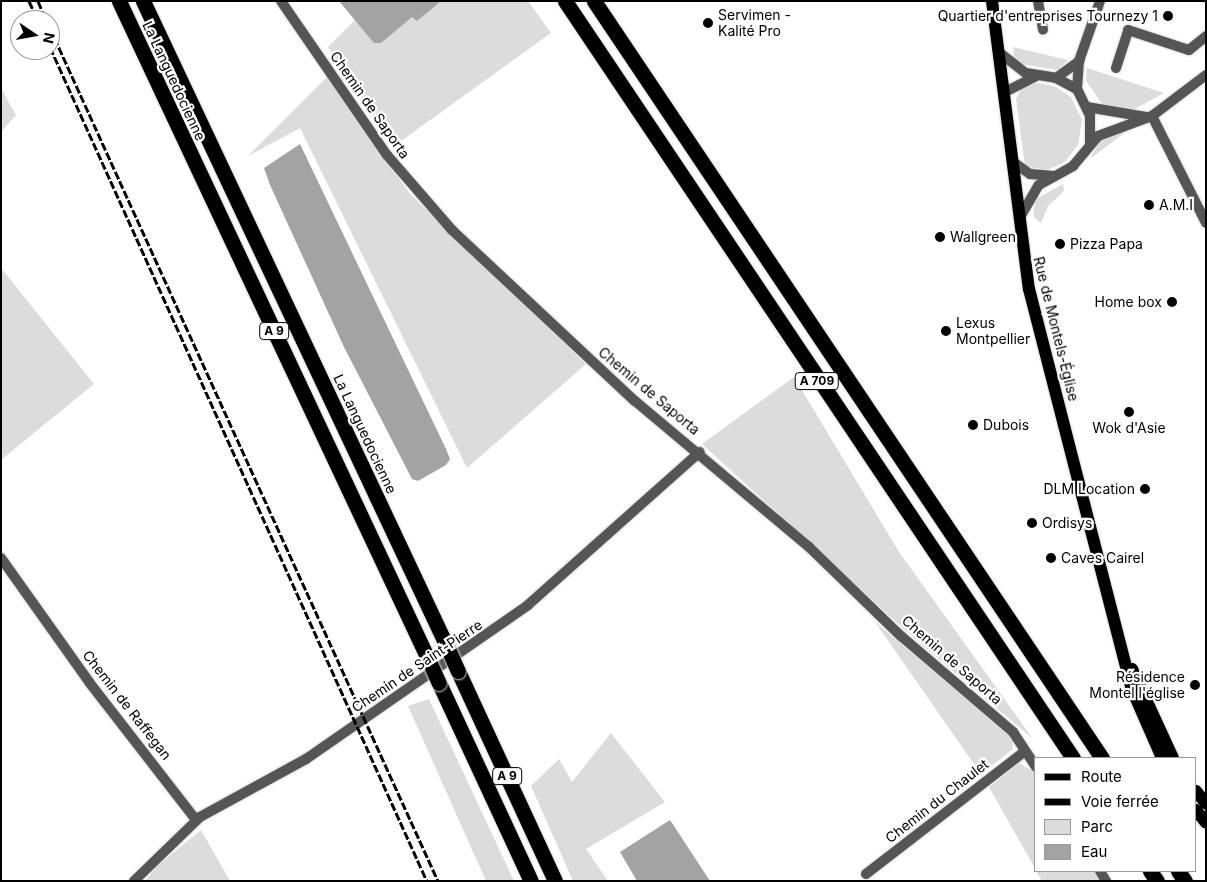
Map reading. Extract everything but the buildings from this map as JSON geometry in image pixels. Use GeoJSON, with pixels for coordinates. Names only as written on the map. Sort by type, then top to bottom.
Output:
{"type":"FeatureCollection","features":[{"type":"Feature","properties":{"kind":"highway","name":"La Languedocienne"},"geometry":{"type":"LineString","coordinates":[[119,1],[531,881]]}},
{"type":"Feature","properties":{"kind":"highway","name":"La Languedocienne"},"geometry":{"type":"LineString","coordinates":[[143,1],[449,651],[555,881]]}},
{"type":"Feature","properties":{"kind":"highway","name":"A 709"},"geometry":{"type":"LineString","coordinates":[[565,1],[1072,757]]}},
{"type":"Feature","properties":{"kind":"highway","name":"A 709"},"geometry":{"type":"LineString","coordinates":[[594,1],[1101,757]]}},
{"type":"Feature","properties":{"kind":"main road","name":"Rue de Montels-Église"},"geometry":{"type":"LineString","coordinates":[[992,1],[1000,53],[1018,222],[1029,288],[1126,658],[1162,757]]}},
{"type":"Feature","properties":{"kind":"main road","name":"Rue de Montels-Église"},"geometry":{"type":"LineString","coordinates":[[1152,729],[1172,757]]}},
{"type":"Feature","properties":{"kind":"main road"},"geometry":{"type":"LineString","coordinates":[[1197,792],[1206,804]]}},
{"type":"Feature","properties":{"kind":"main road"},"geometry":{"type":"LineString","coordinates":[[1197,811],[1206,824]]}},
{"type":"Feature","properties":{"kind":"street","name":"Chemin de Saporta"},"geometry":{"type":"LineString","coordinates":[[281,1],[415,191],[628,394],[700,452],[1013,732],[1034,764]]}},
{"type":"Feature","properties":{"kind":"street"},"geometry":{"type":"LineString","coordinates":[[1038,1],[1043,30]]}},
{"type":"Feature","properties":{"kind":"street"},"geometry":{"type":"LineString","coordinates":[[1090,143],[1087,107],[1077,89],[1079,61],[1100,1]]}},
{"type":"Feature","properties":{"kind":"street"},"geometry":{"type":"LineString","coordinates":[[1116,68],[1128,30],[1189,50],[1206,36]]}},
{"type":"Feature","properties":{"kind":"street"},"geometry":{"type":"LineString","coordinates":[[1000,53],[1017,68],[1036,76],[1056,78],[1077,89]]}},
{"type":"Feature","properties":{"kind":"street"},"geometry":{"type":"LineString","coordinates":[[1056,78],[1079,61]]}},
{"type":"Feature","properties":{"kind":"street"},"geometry":{"type":"LineString","coordinates":[[1018,222],[1033,193],[1055,176],[1073,166],[1090,143],[1106,131],[1135,125],[1206,75]]}},
{"type":"Feature","properties":{"kind":"street"},"geometry":{"type":"LineString","coordinates":[[1004,92],[1036,76]]}},
{"type":"Feature","properties":{"kind":"street"},"geometry":{"type":"LineString","coordinates":[[1087,107],[1149,116]]}},
{"type":"Feature","properties":{"kind":"street"},"geometry":{"type":"LineString","coordinates":[[1149,116],[1206,223]]}},
{"type":"Feature","properties":{"kind":"street"},"geometry":{"type":"LineString","coordinates":[[1012,161],[1030,174],[1055,176]]}},
{"type":"Feature","properties":{"kind":"street","name":"Chemin de Saint-Pierre"},"geometry":{"type":"LineString","coordinates":[[134,881],[196,820],[306,759],[477,643],[528,605],[700,452]]}},
{"type":"Feature","properties":{"kind":"street","name":"Chemin de Raffegan"},"geometry":{"type":"LineString","coordinates":[[1,558],[89,682],[196,820]]}},
{"type":"Feature","properties":{"kind":"street","name":"Chemin du Chaulet"},"geometry":{"type":"LineString","coordinates":[[866,874],[1025,750]]}},
{"type":"Feature","properties":{"kind":"green space"},"geometry":{"type":"Polygon","coordinates":[[[374,1],[528,1],[551,33],[394,146],[328,47],[374,1]]]}},
{"type":"Feature","properties":{"kind":"green space"},"geometry":{"type":"Polygon","coordinates":[[[1013,47],[1068,60],[1058,70],[1022,64],[1014,58],[1013,47]]]}},
{"type":"Feature","properties":{"kind":"green space"},"geometry":{"type":"Polygon","coordinates":[[[1087,68],[1164,93],[1133,110],[1103,105],[1086,81],[1087,68]]]}},
{"type":"Feature","properties":{"kind":"green space"},"geometry":{"type":"Polygon","coordinates":[[[327,77],[410,194],[586,364],[467,468],[300,128],[248,156],[327,77]]]}},
{"type":"Feature","properties":{"kind":"green space"},"geometry":{"type":"Polygon","coordinates":[[[1038,83],[1054,86],[1071,97],[1082,120],[1078,145],[1065,162],[1047,170],[1025,166],[1016,99],[1023,86],[1038,83]]]}},
{"type":"Feature","properties":{"kind":"green space"},"geometry":{"type":"Polygon","coordinates":[[[1,88],[16,115],[1,132],[1,88]]]}},
{"type":"Feature","properties":{"kind":"green space"},"geometry":{"type":"Polygon","coordinates":[[[1127,131],[1090,159],[1101,139],[1127,131]]]}},
{"type":"Feature","properties":{"kind":"green space"},"geometry":{"type":"Polygon","coordinates":[[[1063,184],[1064,191],[1048,206],[1041,223],[1033,216],[1036,199],[1063,184]]]}},
{"type":"Feature","properties":{"kind":"green space"},"geometry":{"type":"Polygon","coordinates":[[[1,268],[94,384],[1,460],[1,268]]]}},
{"type":"Feature","properties":{"kind":"green space"},"geometry":{"type":"Polygon","coordinates":[[[794,377],[899,552],[1033,739],[906,631],[702,444],[794,377]]]}},
{"type":"Feature","properties":{"kind":"green space"},"geometry":{"type":"Polygon","coordinates":[[[875,622],[1012,737],[1013,749],[981,774],[875,622]]]}},
{"type":"Feature","properties":{"kind":"green space"},"geometry":{"type":"Polygon","coordinates":[[[429,699],[514,881],[486,881],[408,706],[429,699]]]}},
{"type":"Feature","properties":{"kind":"green space"},"geometry":{"type":"Polygon","coordinates":[[[611,733],[665,802],[586,849],[608,881],[573,881],[531,786],[559,759],[572,782],[611,733]]]}},
{"type":"Feature","properties":{"kind":"green space"},"geometry":{"type":"Polygon","coordinates":[[[1019,763],[1034,772],[1034,866],[989,787],[1019,763]]]}},
{"type":"Feature","properties":{"kind":"green space"},"geometry":{"type":"Polygon","coordinates":[[[201,830],[230,881],[145,881],[157,866],[201,830]]]}},
{"type":"Feature","properties":{"kind":"green space"},"geometry":{"type":"Polygon","coordinates":[[[1037,872],[1097,872],[1102,881],[1042,881],[1037,872]]]}},
{"type":"Feature","properties":{"kind":"water"},"geometry":{"type":"Polygon","coordinates":[[[339,1],[441,1],[417,21],[412,17],[381,43],[374,43],[339,1]]]}},
{"type":"Feature","properties":{"kind":"water"},"geometry":{"type":"Polygon","coordinates":[[[300,144],[450,459],[446,465],[418,481],[412,479],[344,347],[264,168],[300,144]]]}},
{"type":"Feature","properties":{"kind":"water"},"geometry":{"type":"Polygon","coordinates":[[[670,820],[710,881],[637,881],[620,852],[670,820]]]}},
{"type":"Feature","properties":{"kind":"railway"},"geometry":{"type":"LineString","coordinates":[[29,1],[33,10]]}},
{"type":"Feature","properties":{"kind":"railway"},"geometry":{"type":"LineString","coordinates":[[38,1],[42,10]]}},
{"type":"Feature","properties":{"kind":"railway"},"geometry":{"type":"LineString","coordinates":[[60,50],[438,881]]}},
{"type":"Feature","properties":{"kind":"railway"},"geometry":{"type":"LineString","coordinates":[[56,60],[427,881]]}},
{"type":"Feature","properties":{"kind":"place","name":"Quartier d'entreprises Tournezy 1"},"geometry":{"type":"Point","coordinates":[1168,16]}},
{"type":"Feature","properties":{"kind":"place","name":"Servimen - Kalité Pro"},"geometry":{"type":"Point","coordinates":[708,23]}},
{"type":"Feature","properties":{"kind":"place","name":"A.M.I"},"geometry":{"type":"Point","coordinates":[1149,205]}},
{"type":"Feature","properties":{"kind":"place","name":"Wallgreen"},"geometry":{"type":"Point","coordinates":[940,237]}},
{"type":"Feature","properties":{"kind":"place","name":"Pizza Papa"},"geometry":{"type":"Point","coordinates":[1060,244]}},
{"type":"Feature","properties":{"kind":"place","name":"Home box"},"geometry":{"type":"Point","coordinates":[1172,302]}},
{"type":"Feature","properties":{"kind":"place","name":"Lexus Montpellier"},"geometry":{"type":"Point","coordinates":[946,331]}},
{"type":"Feature","properties":{"kind":"place","name":"Wok d'Asie"},"geometry":{"type":"Point","coordinates":[1129,412]}},
{"type":"Feature","properties":{"kind":"place","name":"Dubois"},"geometry":{"type":"Point","coordinates":[973,425]}},
{"type":"Feature","properties":{"kind":"place","name":"DLM Location"},"geometry":{"type":"Point","coordinates":[1145,489]}},
{"type":"Feature","properties":{"kind":"place","name":"Ordisys"},"geometry":{"type":"Point","coordinates":[1032,523]}},
{"type":"Feature","properties":{"kind":"place","name":"Caves Cairel"},"geometry":{"type":"Point","coordinates":[1051,558]}},
{"type":"Feature","properties":{"kind":"place","name":"Résidence Montel l'église"},"geometry":{"type":"Point","coordinates":[1195,685]}}]}
